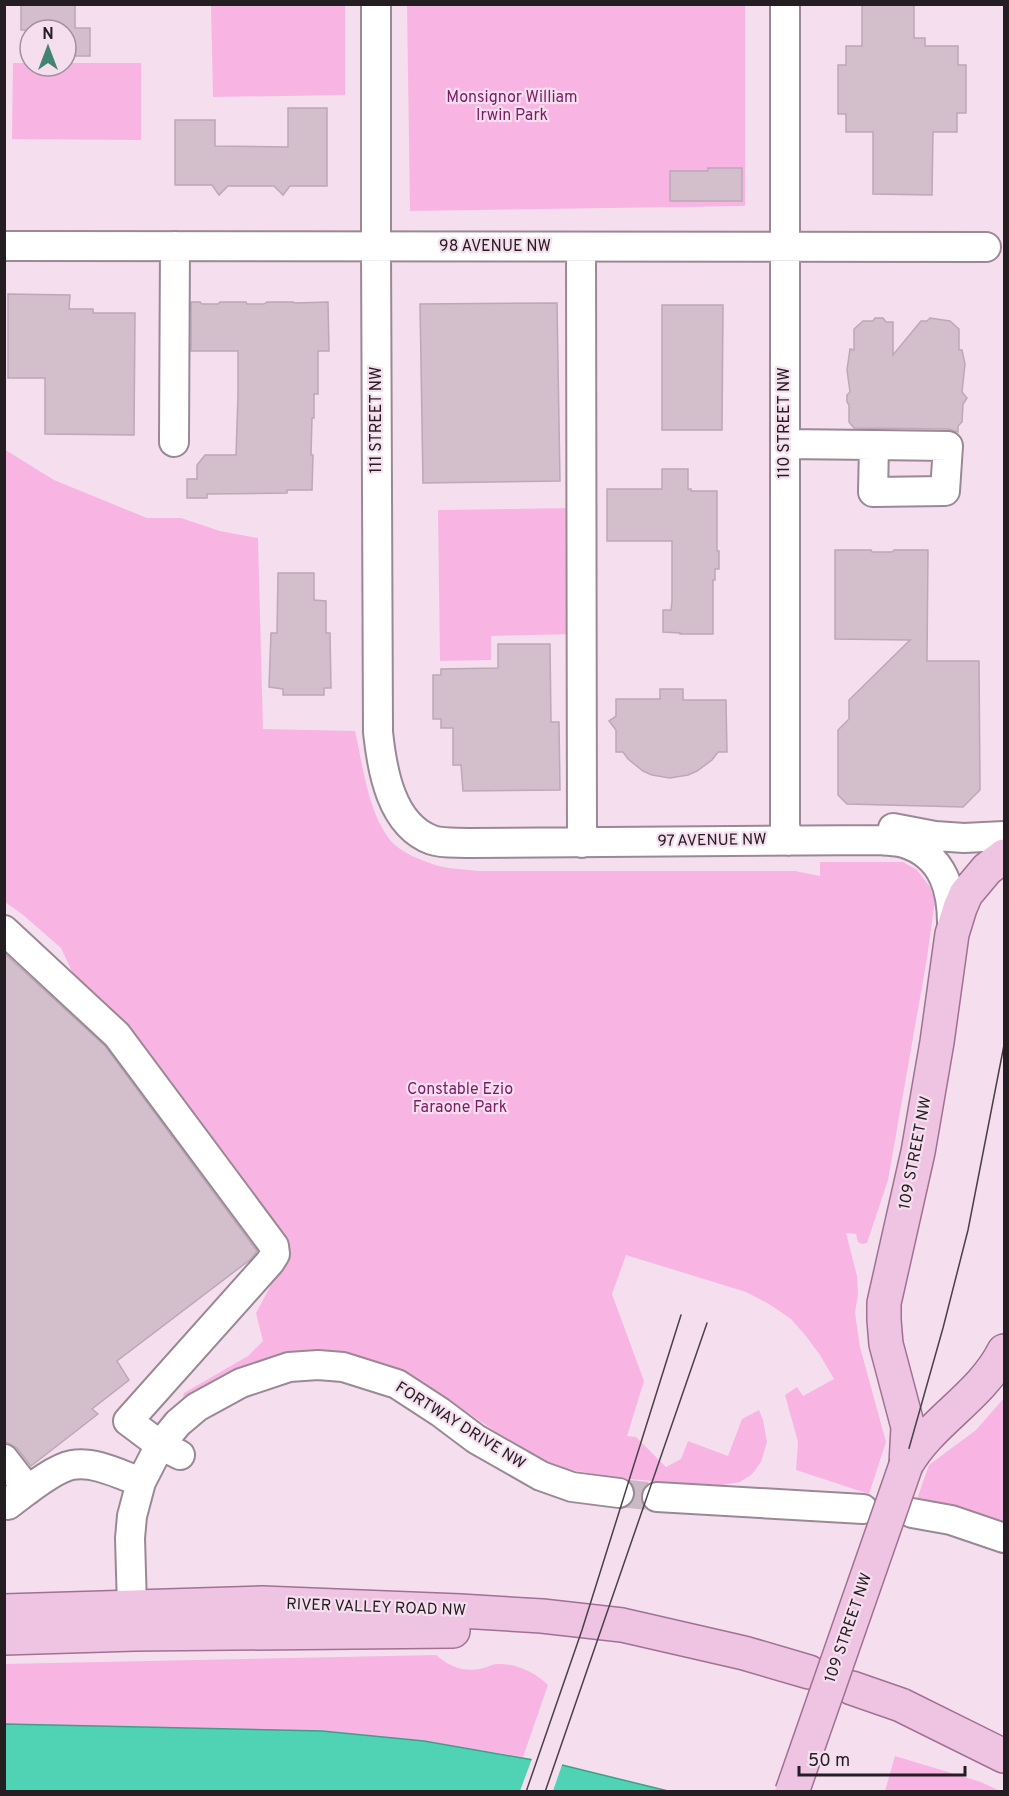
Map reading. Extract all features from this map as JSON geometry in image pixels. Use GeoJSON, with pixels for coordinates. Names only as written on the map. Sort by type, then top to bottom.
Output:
{"type":"FeatureCollection","features":[{"type":"Feature","properties":{"kind":"main road","name":"109 STREET NW"},"geometry":{"type":"LineString","coordinates":[[906,1466],[908,1427],[886,1344],[883,1311],[918,1152],[937,1042],[952,934],[966,894],[987,869],[1005,856]]}},
{"type":"Feature","properties":{"kind":"main road","name":"109 STREET NW"},"geometry":{"type":"LineString","coordinates":[[792,1791],[906,1466],[920,1443],[978,1388],[992,1372],[1005,1351]]}},
{"type":"Feature","properties":{"kind":"main road","name":"RIVER VALLEY ROAD NW"},"geometry":{"type":"LineString","coordinates":[[4,1611],[133,1620],[545,1630],[744,1653],[809,1672]]}},
{"type":"Feature","properties":{"kind":"main road","name":"RIVER VALLEY ROAD NW"},"geometry":{"type":"LineString","coordinates":[[4,1638],[133,1620]]}},
{"type":"Feature","properties":{"kind":"main road"},"geometry":{"type":"LineString","coordinates":[[852,1688],[901,1705],[1005,1756]]}},
{"type":"Feature","properties":{"kind":"street","name":"111 STREET NW"},"geometry":{"type":"LineString","coordinates":[[376,4],[378,732],[381,759],[389,785],[398,809],[411,828]]}},
{"type":"Feature","properties":{"kind":"street","name":"110 STREET NW"},"geometry":{"type":"LineString","coordinates":[[785,4],[786,833]]}},
{"type":"Feature","properties":{"kind":"street","name":"98 AVENUE NW"},"geometry":{"type":"LineString","coordinates":[[4,246],[986,247]]}},
{"type":"Feature","properties":{"kind":"street"},"geometry":{"type":"LineString","coordinates":[[174,442],[175,246]]}},
{"type":"Feature","properties":{"kind":"street"},"geometry":{"type":"LineString","coordinates":[[581,248],[582,843]]}},
{"type":"Feature","properties":{"kind":"street"},"geometry":{"type":"LineString","coordinates":[[785,444],[874,445]]}},
{"type":"Feature","properties":{"kind":"street","name":"97 AVENUE NW"},"geometry":{"type":"LineString","coordinates":[[411,828],[433,840],[470,843],[582,843],[884,827],[964,838],[1005,836]]}},
{"type":"Feature","properties":{"kind":"street","name":"97 AVENUE NW"},"geometry":{"type":"LineString","coordinates":[[786,833],[903,842],[917,849],[940,869],[947,885],[952,906],[952,934]]}},
{"type":"Feature","properties":{"kind":"street"},"geometry":{"type":"LineString","coordinates":[[4,930],[117,1035],[274,1246],[275,1254],[270,1262],[128,1421],[170,1450]]}},
{"type":"Feature","properties":{"kind":"street","name":"FORTWAY DRIVE NW"},"geometry":{"type":"LineString","coordinates":[[133,1620],[130,1538],[132,1516],[141,1482],[170,1450],[178,1423],[197,1407],[241,1383],[289,1367],[343,1366],[397,1384],[476,1439],[541,1476],[572,1487],[619,1493]]}},
{"type":"Feature","properties":{"kind":"street"},"geometry":{"type":"LineString","coordinates":[[4,1459],[14,1498],[56,1471],[73,1465],[96,1467],[141,1482]]}},
{"type":"Feature","properties":{"kind":"street"},"geometry":{"type":"LineString","coordinates":[[657,1497],[863,1509]]}},
{"type":"Feature","properties":{"kind":"street"},"geometry":{"type":"LineString","coordinates":[[912,1513],[951,1520],[1005,1538]]}},
{"type":"Feature","properties":{"kind":"green space"},"geometry":{"type":"Polygon","coordinates":[[[211,5],[345,5],[345,95],[213,97],[211,5]]]}},
{"type":"Feature","properties":{"kind":"green space","name":"Monsignor William Irwin Park"},"geometry":{"type":"Polygon","coordinates":[[[407,5],[745,5],[745,206],[410,211],[407,5]]]}},
{"type":"Feature","properties":{"kind":"green space"},"geometry":{"type":"Polygon","coordinates":[[[13,63],[18,63],[18,78],[78,78],[78,63],[141,63],[141,140],[12,139],[13,63]]]}},
{"type":"Feature","properties":{"kind":"green space","name":"Constable Ezio Faraone Park"},"geometry":{"type":"Polygon","coordinates":[[[4,449],[54,480],[147,518],[181,518],[220,531],[258,538],[263,729],[355,731],[367,789],[377,817],[391,841],[412,856],[440,866],[477,871],[795,871],[820,876],[820,862],[903,862],[917,870],[930,887],[935,900],[888,1180],[867,1243],[858,1242],[856,1234],[846,1233],[857,1276],[858,1294],[855,1313],[860,1347],[886,1442],[869,1494],[796,1470],[798,1442],[785,1395],[797,1387],[803,1396],[834,1379],[820,1355],[791,1319],[746,1292],[626,1255],[612,1294],[644,1381],[627,1436],[636,1437],[666,1467],[681,1459],[688,1441],[728,1456],[742,1419],[759,1410],[767,1442],[761,1462],[752,1474],[740,1482],[716,1486],[616,1478],[561,1468],[526,1452],[424,1383],[385,1366],[288,1356],[246,1365],[182,1401],[184,1393],[248,1356],[263,1341],[256,1313],[285,1259],[76,980],[61,948],[5,902],[4,449]]]}},
{"type":"Feature","properties":{"kind":"green space"},"geometry":{"type":"Polygon","coordinates":[[[574,508],[576,634],[491,636],[491,660],[440,661],[438,510],[574,508]]]}},
{"type":"Feature","properties":{"kind":"green space"},"geometry":{"type":"Polygon","coordinates":[[[1004,1398],[1004,1527],[965,1512],[917,1499],[929,1465],[976,1430],[1004,1398]]]}},
{"type":"Feature","properties":{"kind":"green space"},"geometry":{"type":"Polygon","coordinates":[[[436,1655],[452,1666],[470,1670],[493,1664],[518,1667],[531,1672],[548,1685],[523,1757],[424,1741],[322,1731],[5,1724],[4,1664],[436,1655]]]}},
{"type":"Feature","properties":{"kind":"green space"},"geometry":{"type":"Polygon","coordinates":[[[895,1756],[981,1782],[1000,1791],[885,1791],[895,1756]]]}},
{"type":"Feature","properties":{"kind":"shaded area"},"geometry":{"type":"Polygon","coordinates":[[[4,1724],[322,1731],[424,1741],[562,1765],[668,1791],[5,1791],[4,1724]]]}},
{"type":"Feature","properties":{"kind":"pier"},"geometry":{"type":"Polygon","coordinates":[[[533,1756],[563,1762],[553,1791],[520,1791],[533,1756]]]}},
{"type":"Feature","properties":{"kind":"building"},"geometry":{"type":"Polygon","coordinates":[[[21,4],[75,4],[75,18],[21,18],[21,4]]]}},
{"type":"Feature","properties":{"kind":"building"},"geometry":{"type":"Polygon","coordinates":[[[862,4],[914,4],[914,38],[925,38],[925,46],[958,46],[958,65],[966,65],[966,113],[957,113],[957,132],[933,132],[932,195],[873,194],[873,132],[846,132],[846,114],[838,114],[838,65],[846,65],[846,46],[862,46],[862,4]]]}},
{"type":"Feature","properties":{"kind":"building"},"geometry":{"type":"Polygon","coordinates":[[[78,28],[90,28],[90,56],[78,56],[78,28]]]}},
{"type":"Feature","properties":{"kind":"building"},"geometry":{"type":"Polygon","coordinates":[[[288,108],[327,108],[327,186],[290,186],[283,195],[274,186],[228,186],[219,195],[212,185],[175,185],[175,120],[215,120],[215,146],[288,147],[288,108]]]}},
{"type":"Feature","properties":{"kind":"building"},"geometry":{"type":"Polygon","coordinates":[[[708,168],[742,168],[742,201],[670,201],[670,171],[708,171],[708,168]]]}},
{"type":"Feature","properties":{"kind":"building"},"geometry":{"type":"Polygon","coordinates":[[[8,294],[70,295],[69,309],[93,309],[93,313],[135,313],[134,435],[45,434],[45,378],[8,378],[8,294]]]}},
{"type":"Feature","properties":{"kind":"building"},"geometry":{"type":"Polygon","coordinates":[[[191,302],[264,304],[267,302],[328,302],[329,351],[318,351],[318,394],[314,394],[312,490],[287,490],[287,493],[207,494],[207,498],[187,498],[187,479],[197,479],[197,465],[205,455],[236,455],[238,395],[238,351],[191,351],[191,302]]]}},
{"type":"Feature","properties":{"kind":"building"},"geometry":{"type":"Polygon","coordinates":[[[557,303],[560,481],[423,483],[420,304],[557,303]]]}},
{"type":"Feature","properties":{"kind":"building"},"geometry":{"type":"Polygon","coordinates":[[[662,305],[723,305],[722,430],[662,430],[662,305]]]}},
{"type":"Feature","properties":{"kind":"building"},"geometry":{"type":"Polygon","coordinates":[[[875,318],[893,322],[893,355],[921,321],[927,321],[930,318],[950,321],[959,329],[959,350],[962,350],[965,364],[962,392],[967,398],[963,404],[962,422],[958,426],[958,432],[948,429],[854,428],[849,422],[847,395],[850,392],[847,370],[850,349],[854,350],[854,329],[863,321],[873,321],[875,318]]]}},
{"type":"Feature","properties":{"kind":"building"},"geometry":{"type":"Polygon","coordinates":[[[662,469],[688,469],[688,489],[691,491],[717,491],[719,569],[715,569],[715,580],[713,580],[713,634],[663,632],[663,610],[671,610],[672,601],[672,541],[607,541],[607,489],[662,489],[662,469]]]}},
{"type":"Feature","properties":{"kind":"building"},"geometry":{"type":"Polygon","coordinates":[[[835,550],[892,552],[894,550],[928,550],[927,661],[979,661],[980,790],[963,807],[847,804],[838,795],[838,730],[849,719],[849,700],[910,640],[835,639],[835,550]]]}},
{"type":"Feature","properties":{"kind":"building"},"geometry":{"type":"Polygon","coordinates":[[[278,573],[314,573],[314,600],[326,601],[326,633],[330,633],[331,688],[324,688],[324,695],[283,695],[283,689],[269,687],[271,633],[277,633],[278,573]]]}},
{"type":"Feature","properties":{"kind":"building"},"geometry":{"type":"Polygon","coordinates":[[[498,644],[550,644],[551,722],[559,722],[560,790],[463,791],[461,765],[453,765],[453,728],[441,728],[441,719],[433,719],[433,675],[441,675],[441,669],[498,668],[498,644]]]}},
{"type":"Feature","properties":{"kind":"building"},"geometry":{"type":"Polygon","coordinates":[[[660,689],[683,689],[683,700],[726,700],[727,752],[718,752],[712,760],[697,771],[670,778],[643,771],[623,752],[616,752],[616,730],[609,721],[616,716],[616,699],[660,699],[660,689]]]}},
{"type":"Feature","properties":{"kind":"building"},"geometry":{"type":"Polygon","coordinates":[[[4,953],[105,1046],[257,1251],[251,1259],[117,1361],[129,1380],[92,1409],[98,1414],[31,1466],[17,1448],[4,1441],[4,953]]]}},
{"type":"Feature","properties":{"kind":"tunnel"},"geometry":{"type":"LineString","coordinates":[[619,1493],[657,1497]]}},
{"type":"Feature","properties":{"kind":"tram line"},"geometry":{"type":"LineString","coordinates":[[795,1792],[904,1466],[943,1328],[968,1230],[1004,1045]]}},
{"type":"Feature","properties":{"kind":"tram line"},"geometry":{"type":"LineString","coordinates":[[526,1792],[582,1630],[681,1315]]}},
{"type":"Feature","properties":{"kind":"tram line"},"geometry":{"type":"LineString","coordinates":[[545,1792],[707,1323]]}}]}
